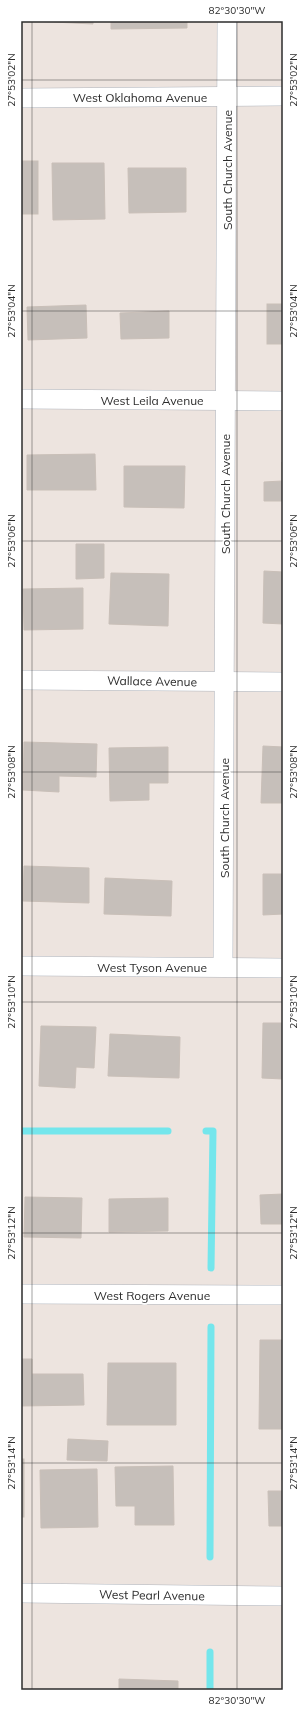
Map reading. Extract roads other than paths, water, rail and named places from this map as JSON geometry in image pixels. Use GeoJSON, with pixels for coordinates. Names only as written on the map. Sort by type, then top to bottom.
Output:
{"type":"FeatureCollection","features":[{"type":"Feature","properties":{"kind":"street","name":"South Church Avenue"},"geometry":{"type":"LineString","coordinates":[[223,967],[225,400],[228,97],[227,21]]}},
{"type":"Feature","properties":{"kind":"street","name":"West Oklahoma Avenue"},"geometry":{"type":"LineString","coordinates":[[21,98],[283,96]]}},
{"type":"Feature","properties":{"kind":"street","name":"West Leila Avenue"},"geometry":{"type":"LineString","coordinates":[[21,399],[283,401]]}},
{"type":"Feature","properties":{"kind":"street","name":"Wallace Avenue"},"geometry":{"type":"LineString","coordinates":[[21,680],[283,682]]}},
{"type":"Feature","properties":{"kind":"street","name":"West Tyson Avenue"},"geometry":{"type":"LineString","coordinates":[[21,966],[283,968]]}},
{"type":"Feature","properties":{"kind":"street","name":"West Rogers Avenue"},"geometry":{"type":"LineString","coordinates":[[21,1294],[283,1295]]}},
{"type":"Feature","properties":{"kind":"street","name":"West Pearl Avenue"},"geometry":{"type":"LineString","coordinates":[[21,1593],[283,1596]]}},
{"type":"Feature","properties":{"kind":"waterway"},"geometry":{"type":"LineString","coordinates":[[21,1131],[168,1131]]}},
{"type":"Feature","properties":{"kind":"waterway"},"geometry":{"type":"LineString","coordinates":[[206,1131],[213,1131],[211,1268]]}},
{"type":"Feature","properties":{"kind":"waterway"},"geometry":{"type":"LineString","coordinates":[[210,1557],[211,1327]]}},
{"type":"Feature","properties":{"kind":"waterway"},"geometry":{"type":"LineString","coordinates":[[210,1652],[210,1690]]}}]}
